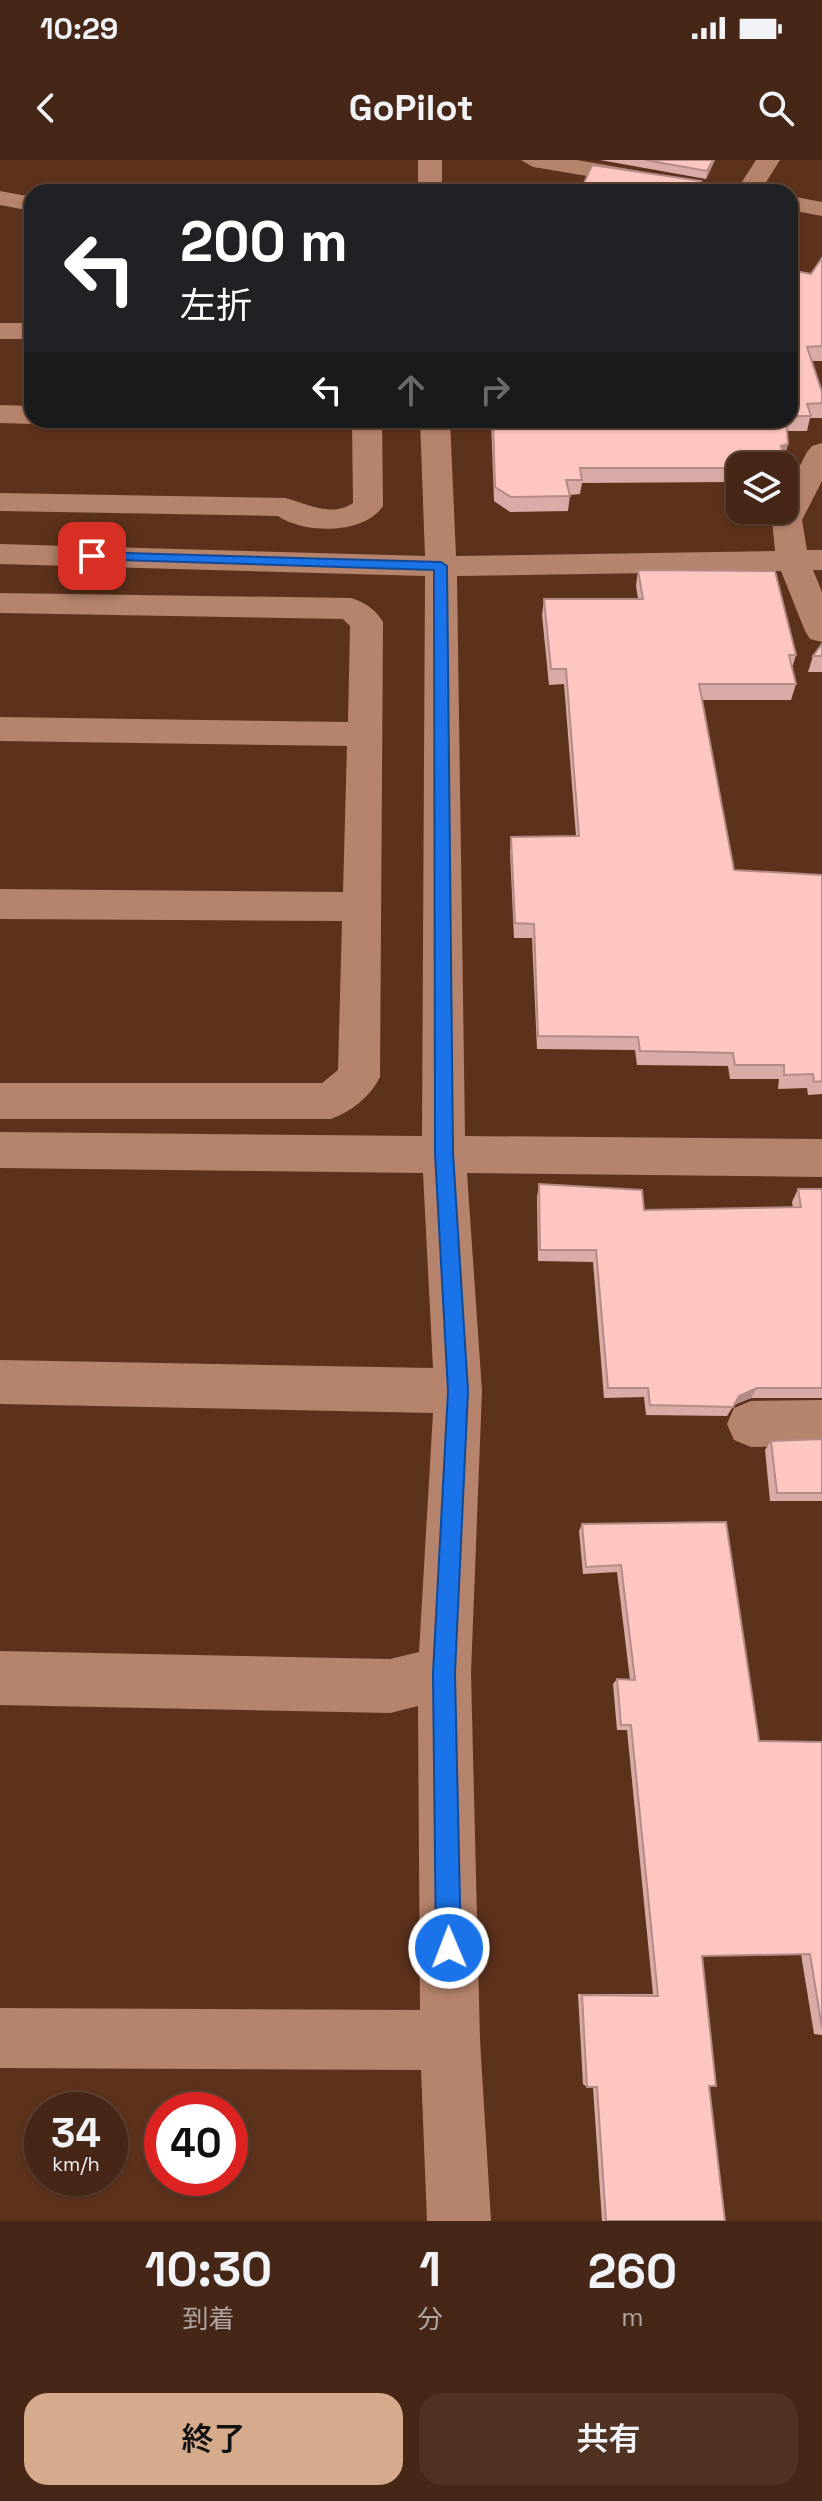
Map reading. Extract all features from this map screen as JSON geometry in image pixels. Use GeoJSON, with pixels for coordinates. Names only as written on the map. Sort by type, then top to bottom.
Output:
{"type":"FeatureCollection","features":[{"type":"Feature","properties":{"kind":"street"},"geometry":{"type":"LineString","coordinates":[[430,160],[430,184]]}},
{"type":"Feature","properties":{"kind":"street"},"geometry":{"type":"LineString","coordinates":[[533,160],[675,184]]}},
{"type":"Feature","properties":{"kind":"street"},"geometry":{"type":"LineString","coordinates":[[753,184],[768,160]]}},
{"type":"Feature","properties":{"kind":"street"},"geometry":{"type":"LineString","coordinates":[[0,198],[24,202]]}},
{"type":"Feature","properties":{"kind":"street"},"geometry":{"type":"LineString","coordinates":[[798,204],[822,209]]}},
{"type":"Feature","properties":{"kind":"street"},"geometry":{"type":"LineString","coordinates":[[0,331],[24,331]]}},
{"type":"Feature","properties":{"kind":"street"},"geometry":{"type":"LineString","coordinates":[[0,414],[24,415]]}},
{"type":"Feature","properties":{"kind":"street"},"geometry":{"type":"LineString","coordinates":[[0,502],[285,507],[301,518],[355,516],[368,506],[367,428]]}},
{"type":"Feature","properties":{"kind":"street"},"geometry":{"type":"LineString","coordinates":[[435,428],[441,566],[444,1153],[458,1391],[444,1673],[450,2040],[459,2221]]}},
{"type":"Feature","properties":{"kind":"street"},"geometry":{"type":"LineString","coordinates":[[822,452],[787,520],[807,560],[822,631]]}},
{"type":"Feature","properties":{"kind":"street"},"geometry":{"type":"LineString","coordinates":[[0,554],[441,566],[807,560]]}},
{"type":"Feature","properties":{"kind":"street"},"geometry":{"type":"LineString","coordinates":[[0,603],[351,609],[367,622],[359,1077],[331,1101],[0,1101]]}},
{"type":"Feature","properties":{"kind":"street"},"geometry":{"type":"LineString","coordinates":[[0,729],[365,734]]}},
{"type":"Feature","properties":{"kind":"street"},"geometry":{"type":"LineString","coordinates":[[0,904],[364,907]]}},
{"type":"Feature","properties":{"kind":"street"},"geometry":{"type":"LineString","coordinates":[[0,1150],[822,1158]]}},
{"type":"Feature","properties":{"kind":"street"},"geometry":{"type":"LineString","coordinates":[[0,1382],[458,1391]]}},
{"type":"Feature","properties":{"kind":"street"},"geometry":{"type":"LineString","coordinates":[[751,1424],[822,1423]]}},
{"type":"Feature","properties":{"kind":"street"},"geometry":{"type":"LineString","coordinates":[[0,1678],[390,1686],[444,1673]]}},
{"type":"Feature","properties":{"kind":"street"},"geometry":{"type":"LineString","coordinates":[[0,2038],[450,2040]]}},
{"type":"Feature","properties":{"kind":"building"},"geometry":{"type":"Polygon","coordinates":[[[645,160],[713,160],[707,171],[645,160]]]}},
{"type":"Feature","properties":{"kind":"building"},"geometry":{"type":"Polygon","coordinates":[[[592,165],[701,181],[699,184],[584,184],[592,165]]]}},
{"type":"Feature","properties":{"kind":"building"},"geometry":{"type":"Polygon","coordinates":[[[822,258],[822,346],[807,347],[822,392],[822,403],[807,404],[811,416],[798,416],[798,272],[811,274],[822,258]]]}},
{"type":"Feature","properties":{"kind":"building"},"geometry":{"type":"Polygon","coordinates":[[[493,428],[787,428],[788,444],[781,446],[783,452],[726,452],[726,468],[580,468],[582,480],[566,480],[570,496],[511,497],[495,487],[493,428]]]}},
{"type":"Feature","properties":{"kind":"building"},"geometry":{"type":"Polygon","coordinates":[[[638,570],[775,571],[796,655],[789,655],[796,684],[699,684],[734,870],[822,875],[822,1081],[814,1082],[813,1074],[784,1075],[784,1065],[735,1065],[733,1053],[640,1051],[638,1037],[538,1036],[534,924],[515,923],[511,837],[579,836],[566,669],[551,669],[544,599],[643,599],[638,570]]]}},
{"type":"Feature","properties":{"kind":"building"},"geometry":{"type":"Polygon","coordinates":[[[822,644],[822,656],[813,656],[822,644]]]}},
{"type":"Feature","properties":{"kind":"building"},"geometry":{"type":"Polygon","coordinates":[[[539,1184],[642,1190],[644,1210],[801,1207],[798,1189],[822,1189],[822,1388],[757,1388],[739,1396],[733,1407],[650,1405],[648,1388],[608,1388],[596,1250],[540,1250],[539,1184]]]}},
{"type":"Feature","properties":{"kind":"building"},"geometry":{"type":"Polygon","coordinates":[[[822,1439],[822,1493],[777,1493],[771,1441],[822,1439]]]}},
{"type":"Feature","properties":{"kind":"building"},"geometry":{"type":"Polygon","coordinates":[[[726,1522],[759,1741],[822,1742],[822,2028],[810,1954],[702,1956],[716,2086],[709,2086],[725,2221],[606,2221],[597,2087],[587,2087],[582,1995],[658,1996],[631,1725],[621,1725],[617,1679],[635,1680],[621,1565],[586,1567],[582,1524],[726,1522]]]}},
{"type":"Feature","properties":{"kind":"route"},"geometry":{"type":"LineString","coordinates":[[92,556],[441,566],[444,1153],[458,1391],[444,1673],[449,1948]]}}]}
